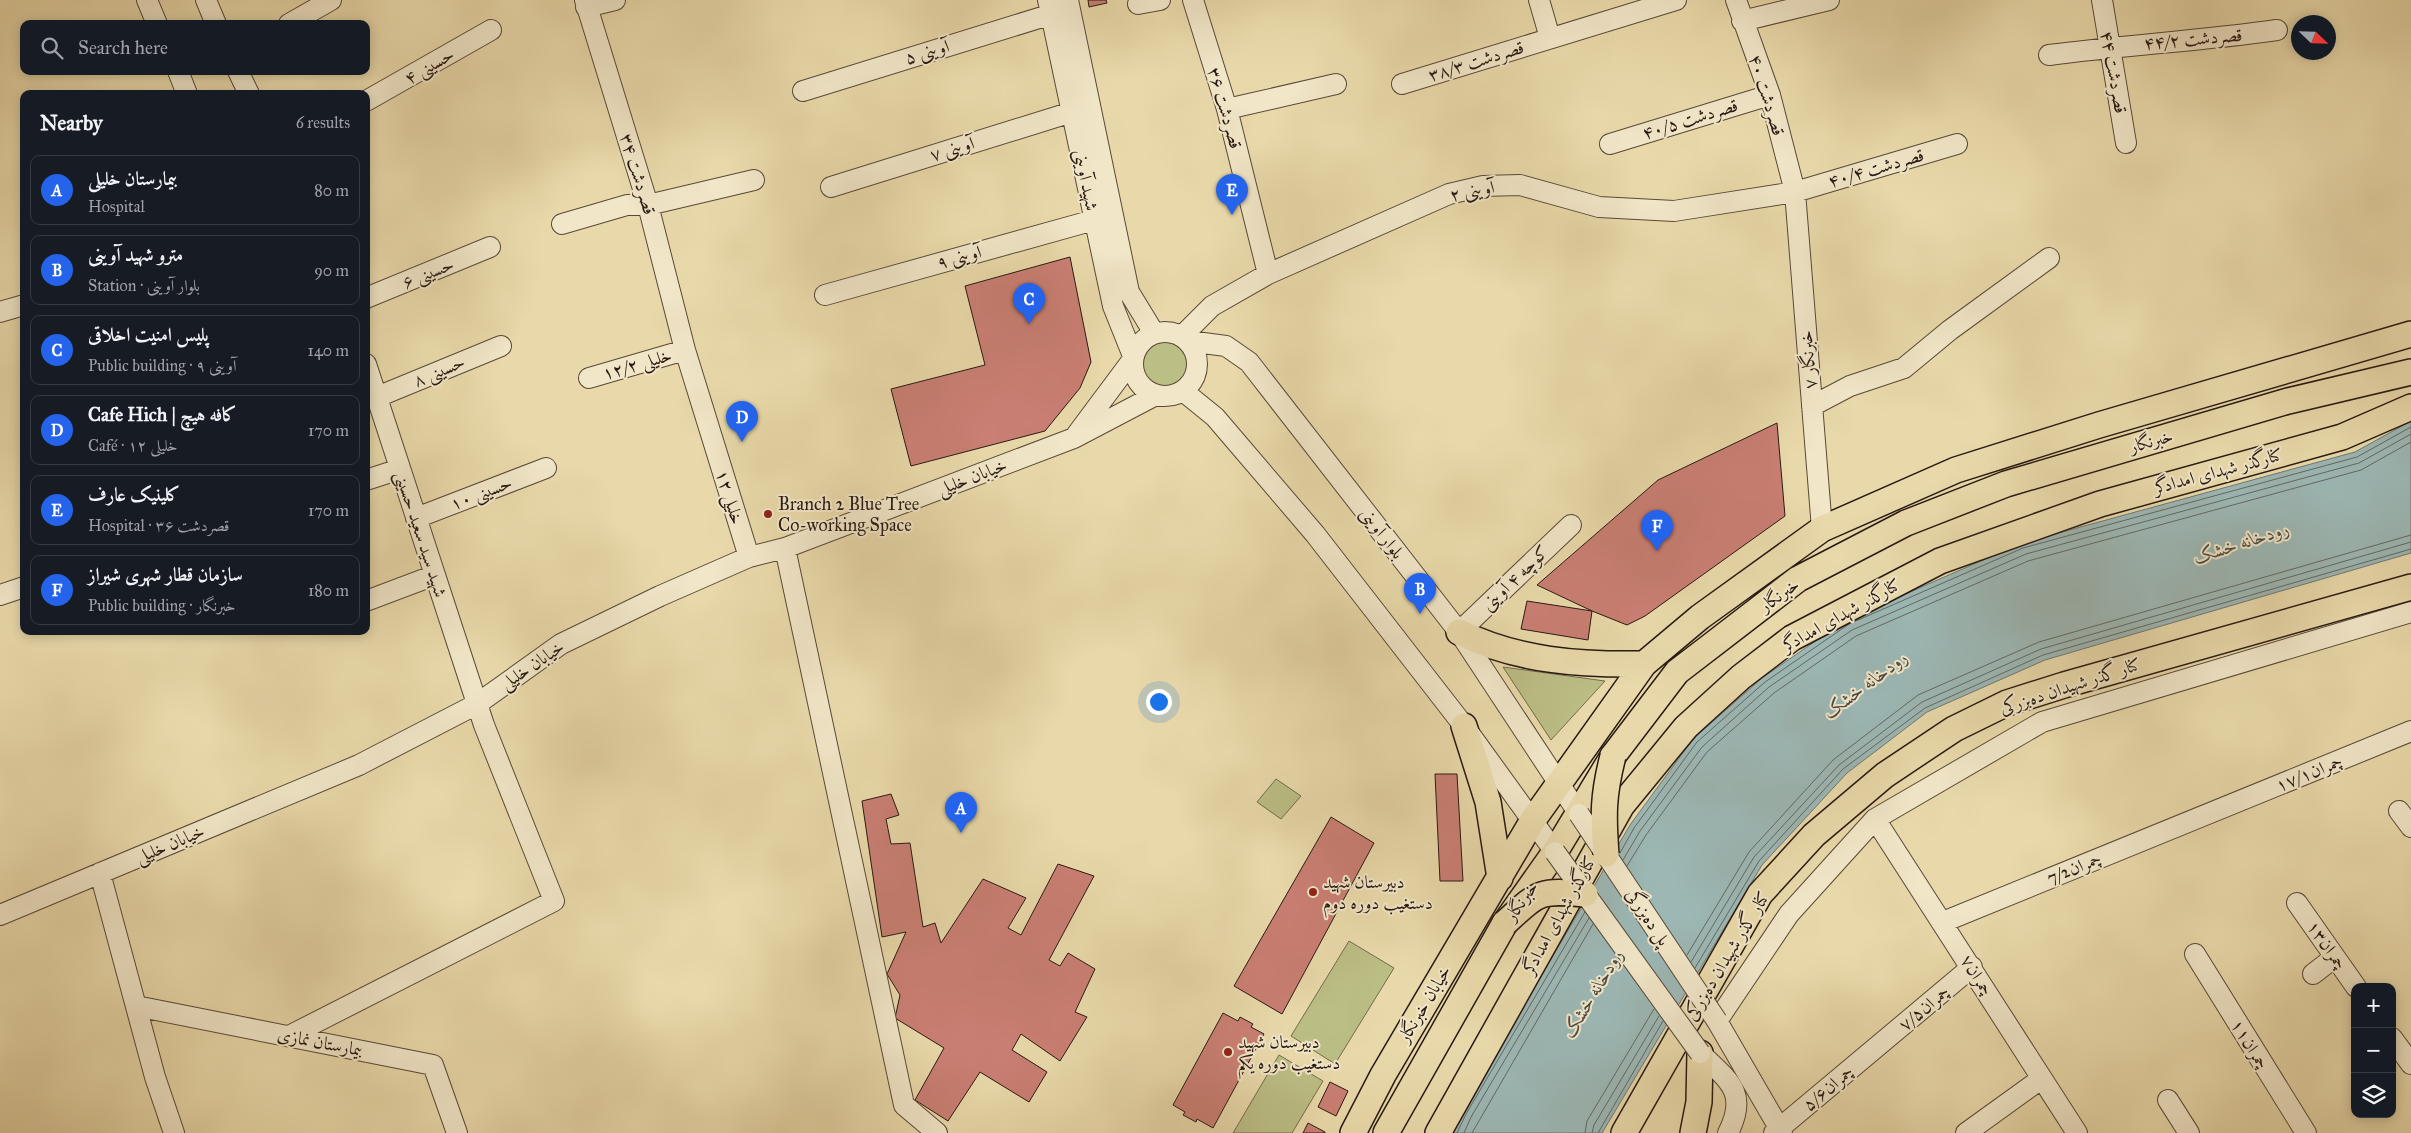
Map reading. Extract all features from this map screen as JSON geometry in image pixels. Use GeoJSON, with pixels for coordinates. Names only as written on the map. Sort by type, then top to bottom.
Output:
{"type":"FeatureCollection","features":[{"type":"Feature","properties":{"kind":"main road","name":"خبرنگار"},"geometry":{"type":"LineString","coordinates":[[1500,878],[1533,820],[1558,782],[1644,664],[1700,617],[1822,529],[1956,470],[2108,423],[2411,334]]}},
{"type":"Feature","properties":{"kind":"main road","name":"خبرنگار"},"geometry":{"type":"LineString","coordinates":[[1386,1133],[1505,924],[1579,814],[1613,756],[1677,672],[1798,579],[1906,524],[2006,484],[2288,401],[2411,372]]}},
{"type":"Feature","properties":{"kind":"main road","name":"کنارگذر شهدای امدادگر"},"geometry":{"type":"LineString","coordinates":[[1438,1133],[1622,805],[1686,727],[1741,677],[1785,644],[1940,561],[2100,504],[2342,437],[2411,407]]}},
{"type":"Feature","properties":{"kind":"main road","name":"کنار گذر شهیدان ده‌بزرکی"},"geometry":{"type":"LineString","coordinates":[[1624,1133],[1760,894],[1814,835],[1885,774],[1954,729],[2007,703],[2073,682],[2411,587]]}},
{"type":"Feature","properties":{"kind":"main road"},"geometry":{"type":"LineString","coordinates":[[1459,632],[1483,644],[1536,658],[1596,664],[1644,664]]}},
{"type":"Feature","properties":{"kind":"main road"},"geometry":{"type":"LineString","coordinates":[[1464,726],[1488,802],[1500,878]]}},
{"type":"Feature","properties":{"kind":"main road"},"geometry":{"type":"LineString","coordinates":[[1606,854],[1603,809],[1605,788],[1613,756]]}},
{"type":"Feature","properties":{"kind":"main road","name":"خیابان خبرنگار"},"geometry":{"type":"LineString","coordinates":[[1353,1133],[1383,1075],[1500,878]]}},
{"type":"Feature","properties":{"kind":"main road"},"geometry":{"type":"LineString","coordinates":[[1505,924],[1532,898],[1550,892],[1585,894]]}},
{"type":"Feature","properties":{"kind":"main road"},"geometry":{"type":"LineString","coordinates":[[1693,1133],[1699,1102],[1700,1053]]}},
{"type":"Feature","properties":{"kind":"street"},"geometry":{"type":"LineString","coordinates":[[147,0],[155,20]]}},
{"type":"Feature","properties":{"kind":"street"},"geometry":{"type":"LineString","coordinates":[[206,0],[214,20]]}},
{"type":"Feature","properties":{"kind":"street"},"geometry":{"type":"LineString","coordinates":[[296,20],[331,0]]}},
{"type":"Feature","properties":{"kind":"street"},"geometry":{"type":"LineString","coordinates":[[586,3],[615,0]]}},
{"type":"Feature","properties":{"kind":"street","name":"شهید آوینی"},"geometry":{"type":"LineString","coordinates":[[1068,0],[1129,292],[1154,333]]}},
{"type":"Feature","properties":{"kind":"street"},"geometry":{"type":"LineString","coordinates":[[1138,4],[1160,0]]}},
{"type":"Feature","properties":{"kind":"street","name":"۳۶ قصردشت"},"geometry":{"type":"LineString","coordinates":[[1193,0],[1227,109],[1268,274]]}},
{"type":"Feature","properties":{"kind":"street"},"geometry":{"type":"LineString","coordinates":[[1539,0],[1550,38]]}},
{"type":"Feature","properties":{"kind":"street","name":"۳۸/۳ قصردشت"},"geometry":{"type":"LineString","coordinates":[[1402,84],[1676,0]]}},
{"type":"Feature","properties":{"kind":"street","name":"۴۰ قصردشت"},"geometry":{"type":"LineString","coordinates":[[1736,0],[1770,95],[1795,192]]}},
{"type":"Feature","properties":{"kind":"street"},"geometry":{"type":"LineString","coordinates":[[1742,21],[1829,0]]}},
{"type":"Feature","properties":{"kind":"street","name":"۴۴ قصردشت"},"geometry":{"type":"LineString","coordinates":[[2102,0],[2126,143]]}},
{"type":"Feature","properties":{"kind":"street","name":"قصردشت ۳۴"},"geometry":{"type":"LineString","coordinates":[[586,3],[648,205],[685,350]]}},
{"type":"Feature","properties":{"kind":"street","name":"شهید آوینی"},"geometry":{"type":"LineString","coordinates":[[1050,7],[1113,306],[1133,358]]}},
{"type":"Feature","properties":{"kind":"street","name":"۵ آوینی"},"geometry":{"type":"LineString","coordinates":[[803,91],[1050,7]]}},
{"type":"Feature","properties":{"kind":"street","name":"۴ حسینی"},"geometry":{"type":"LineString","coordinates":[[370,99],[491,30]]}},
{"type":"Feature","properties":{"kind":"street","name":"۴۴/۲ قصردشت"},"geometry":{"type":"LineString","coordinates":[[2049,55],[2110,46],[2212,39],[2277,30]]}},
{"type":"Feature","properties":{"kind":"street"},"geometry":{"type":"LineString","coordinates":[[180,75],[185,90]]}},
{"type":"Feature","properties":{"kind":"street"},"geometry":{"type":"LineString","coordinates":[[240,75],[247,90]]}},
{"type":"Feature","properties":{"kind":"street"},"geometry":{"type":"LineString","coordinates":[[1227,109],[1336,84]]}},
{"type":"Feature","properties":{"kind":"street","name":"۴۰/۵ قصردشت"},"geometry":{"type":"LineString","coordinates":[[1610,144],[1770,95]]}},
{"type":"Feature","properties":{"kind":"street","name":"۷ آوینی"},"geometry":{"type":"LineString","coordinates":[[831,186],[1072,112]]}},
{"type":"Feature","properties":{"kind":"street","name":"۴۰/۴ قصردشت"},"geometry":{"type":"LineString","coordinates":[[1795,192],[1957,144]]}},
{"type":"Feature","properties":{"kind":"street"},"geometry":{"type":"LineString","coordinates":[[562,224],[627,205],[648,205],[754,180]]}},
{"type":"Feature","properties":{"kind":"street","name":"۲ آوینی"},"geometry":{"type":"LineString","coordinates":[[1185,339],[1212,306],[1268,274],[1449,194],[1483,186],[1520,186],[1599,207],[1674,211],[1795,192]]}},
{"type":"Feature","properties":{"kind":"street","name":"۷ خبرنگار"},"geometry":{"type":"LineString","coordinates":[[1795,192],[1822,529]]}},
{"type":"Feature","properties":{"kind":"street","name":"۹ آوینی"},"geometry":{"type":"LineString","coordinates":[[824,295],[1094,220]]}},
{"type":"Feature","properties":{"kind":"street","name":"۶ حسینی"},"geometry":{"type":"LineString","coordinates":[[370,296],[490,247]]}},
{"type":"Feature","properties":{"kind":"street"},"geometry":{"type":"LineString","coordinates":[[1812,406],[1850,386],[1904,368],[1950,330],[2049,258]]}},
{"type":"Feature","properties":{"kind":"street"},"geometry":{"type":"LineString","coordinates":[[0,312],[20,306]]}},
{"type":"Feature","properties":{"kind":"street"},"geometry":{"type":"LineString","coordinates":[[1212,306],[1210,317],[1213,332],[1226,346]]}},
{"type":"Feature","properties":{"kind":"street"},"geometry":{"type":"LineString","coordinates":[[1074,438],[1133,358],[1141,342],[1154,333],[1168,332],[1185,339],[1193,348],[1198,363],[1194,379],[1183,391],[1165,397],[1149,392],[1137,381],[1132,367],[1133,358]]}},
{"type":"Feature","properties":{"kind":"street","name":"بلوار آوینی"},"geometry":{"type":"LineString","coordinates":[[1185,339],[1226,346],[1249,362],[1459,632],[1579,814]]}},
{"type":"Feature","properties":{"kind":"street","name":"۸ حسینی"},"geometry":{"type":"LineString","coordinates":[[377,397],[502,346]]}},
{"type":"Feature","properties":{"kind":"street","name":"۱۲/۲ خلیلی"},"geometry":{"type":"LineString","coordinates":[[589,378],[685,350]]}},
{"type":"Feature","properties":{"kind":"street","name":"۱۲ خلیلی"},"geometry":{"type":"LineString","coordinates":[[685,350],[749,557]]}},
{"type":"Feature","properties":{"kind":"street","name":"شهید سید سعید حسینی"},"geometry":{"type":"LineString","coordinates":[[289,1036],[554,901],[477,704],[370,376]]}},
{"type":"Feature","properties":{"kind":"street"},"geometry":{"type":"LineString","coordinates":[[1183,391],[1215,417],[1308,527],[1464,726],[1533,820],[1554,852]]}},
{"type":"Feature","properties":{"kind":"street","name":"خیابان خلیلی"},"geometry":{"type":"LineString","coordinates":[[0,915],[359,765],[477,704],[561,644],[660,596],[749,557],[785,548],[1074,438],[1156,395]]}},
{"type":"Feature","properties":{"kind":"street","name":"۱۰ حسینی"},"geometry":{"type":"LineString","coordinates":[[416,518],[546,468]]}},
{"type":"Feature","properties":{"kind":"street"},"geometry":{"type":"LineString","coordinates":[[370,479],[400,469]]}},
{"type":"Feature","properties":{"kind":"street","name":"کوچه ۴ آوینی"},"geometry":{"type":"LineString","coordinates":[[1459,632],[1570,525]]}},
{"type":"Feature","properties":{"kind":"street"},"geometry":{"type":"LineString","coordinates":[[785,548],[904,1105],[937,1133]]}},
{"type":"Feature","properties":{"kind":"street"},"geometry":{"type":"LineString","coordinates":[[370,599],[435,575]]}},
{"type":"Feature","properties":{"kind":"street"},"geometry":{"type":"LineString","coordinates":[[0,595],[20,588]]}},
{"type":"Feature","properties":{"kind":"street"},"geometry":{"type":"LineString","coordinates":[[1717,1020],[1789,914],[1875,819],[2042,722],[2411,612]]}},
{"type":"Feature","properties":{"kind":"street","name":"چمران۱۷/۱"},"geometry":{"type":"LineString","coordinates":[[2206,815],[2411,731]]}},
{"type":"Feature","properties":{"kind":"street","name":"پل ده‌بزرگی"},"geometry":{"type":"LineString","coordinates":[[1579,814],[1717,1020],[1779,1132]]}},
{"type":"Feature","properties":{"kind":"street","name":"7/2چمران"},"geometry":{"type":"LineString","coordinates":[[1943,922],[2206,815]]}},
{"type":"Feature","properties":{"kind":"street","name":"چمران۷"},"geometry":{"type":"LineString","coordinates":[[1875,819],[1972,967],[2041,1079],[2077,1133]]}},
{"type":"Feature","properties":{"kind":"street","name":"پل ده‌بزرگی"},"geometry":{"type":"LineString","coordinates":[[1554,852],[1700,1053],[1736,1092],[1737,1109],[1728,1133]]}},
{"type":"Feature","properties":{"kind":"street"},"geometry":{"type":"LineString","coordinates":[[100,873],[136,1006],[174,1133]]}},
{"type":"Feature","properties":{"kind":"street","name":"چمران۱۳"},"geometry":{"type":"LineString","coordinates":[[2297,903],[2353,983]]}},
{"type":"Feature","properties":{"kind":"street","name":"چمران۱۱"},"geometry":{"type":"LineString","coordinates":[[2195,954],[2306,1133]]}},
{"type":"Feature","properties":{"kind":"street"},"geometry":{"type":"LineString","coordinates":[[2313,974],[2335,957]]}},
{"type":"Feature","properties":{"kind":"street","name":"چمران۷/۵"},"geometry":{"type":"LineString","coordinates":[[1876,1048],[1972,967]]}},
{"type":"Feature","properties":{"kind":"street","name":"بیمارستان نمازی"},"geometry":{"type":"LineString","coordinates":[[136,1006],[433,1065],[457,1133]]}},
{"type":"Feature","properties":{"kind":"street"},"geometry":{"type":"LineString","coordinates":[[2396,1043],[2411,1064]]}},
{"type":"Feature","properties":{"kind":"street","name":"چمران۵/۶"},"geometry":{"type":"LineString","coordinates":[[1779,1132],[1876,1048]]}},
{"type":"Feature","properties":{"kind":"street"},"geometry":{"type":"LineString","coordinates":[[1966,1133],[2041,1079]]}},
{"type":"Feature","properties":{"kind":"street"},"geometry":{"type":"LineString","coordinates":[[2168,1100],[2189,1133]]}},
{"type":"Feature","properties":{"kind":"green space"},"geometry":{"type":"Polygon","coordinates":[[[1161,340],[1171,340],[1183,347],[1190,359],[1190,369],[1183,381],[1171,388],[1161,388],[1153,384],[1146,377],[1142,369],[1142,359],[1146,351],[1153,344],[1161,340]]]}},
{"type":"Feature","properties":{"kind":"green space"},"geometry":{"type":"Polygon","coordinates":[[[1503,667],[1605,681],[1551,740],[1503,667]]]}},
{"type":"Feature","properties":{"kind":"green space"},"geometry":{"type":"Polygon","coordinates":[[[1276,779],[1301,796],[1281,819],[1257,802],[1276,779]]]}},
{"type":"Feature","properties":{"kind":"green space"},"geometry":{"type":"Polygon","coordinates":[[[1349,941],[1394,968],[1335,1064],[1291,1036],[1349,941]]]}},
{"type":"Feature","properties":{"kind":"green space"},"geometry":{"type":"Polygon","coordinates":[[[1279,1055],[1323,1081],[1292,1133],[1233,1133],[1279,1055]]]}},
{"type":"Feature","properties":{"kind":"water","name":"رودخانه خشک"},"geometry":{"type":"Polygon","coordinates":[[[2411,421],[2411,553],[2045,660],[1927,712],[1847,773],[1762,865],[1602,1133],[1452,1133],[1461,1112],[1630,825],[1693,739],[1762,678],[1846,620],[2022,543],[2355,452],[2411,421]]]}},
{"type":"Feature","properties":{"kind":"building"},"geometry":{"type":"Polygon","coordinates":[[[1088,0],[1106,0],[1107,3],[1089,7],[1088,0]]]}},
{"type":"Feature","properties":{"kind":"building"},"geometry":{"type":"Polygon","coordinates":[[[1070,257],[1091,362],[1080,388],[1045,431],[911,466],[891,389],[985,365],[965,286],[1070,257]]]}},
{"type":"Feature","properties":{"kind":"building"},"geometry":{"type":"Polygon","coordinates":[[[1777,423],[1785,516],[1645,616],[1627,625],[1537,585],[1658,480],[1777,423]]]}},
{"type":"Feature","properties":{"kind":"building"},"geometry":{"type":"Polygon","coordinates":[[[1527,601],[1592,611],[1588,640],[1521,629],[1527,601]]]}},
{"type":"Feature","properties":{"kind":"building"},"geometry":{"type":"Polygon","coordinates":[[[1435,774],[1457,774],[1463,881],[1440,881],[1435,774]]]}},
{"type":"Feature","properties":{"kind":"building"},"geometry":{"type":"Polygon","coordinates":[[[891,794],[899,815],[886,819],[891,844],[910,843],[923,927],[935,923],[941,943],[983,879],[1026,898],[1008,928],[1021,935],[1058,864],[1094,876],[1049,960],[1060,966],[1068,953],[1095,969],[1075,1012],[1087,1017],[1060,1061],[1021,1034],[1012,1050],[1047,1072],[1029,1102],[980,1072],[948,1121],[915,1100],[944,1048],[895,1018],[900,995],[887,974],[906,932],[882,937],[862,801],[891,794]]]}},
{"type":"Feature","properties":{"kind":"building"},"geometry":{"type":"Polygon","coordinates":[[[1331,817],[1374,843],[1282,1014],[1234,986],[1331,817]]]}},
{"type":"Feature","properties":{"kind":"building"},"geometry":{"type":"Polygon","coordinates":[[[1223,1013],[1238,1021],[1240,1017],[1253,1024],[1251,1027],[1264,1034],[1213,1128],[1197,1119],[1196,1122],[1183,1115],[1185,1112],[1173,1105],[1223,1013]]]}},
{"type":"Feature","properties":{"kind":"building"},"geometry":{"type":"Polygon","coordinates":[[[1330,1082],[1348,1091],[1336,1116],[1318,1107],[1330,1082]]]}},
{"type":"Feature","properties":{"kind":"building"},"geometry":{"type":"Polygon","coordinates":[[[1308,1123],[1325,1132],[1325,1133],[1303,1133],[1308,1123]]]}},
{"type":"Feature","properties":{"kind":"place","name":"کلینیک عارف"},"geometry":{"type":"Point","coordinates":[1232,215]}},
{"type":"Feature","properties":{"kind":"place","name":"پلیس امنیت اخلاقی"},"geometry":{"type":"Point","coordinates":[1029,324]}},
{"type":"Feature","properties":{"kind":"place","name":"Cafe Hich | کافه هیچ"},"geometry":{"type":"Point","coordinates":[742,442]}},
{"type":"Feature","properties":{"kind":"place","name":"Branch 2 Blue Tree Co-working Space"},"geometry":{"type":"Point","coordinates":[768,514]}},
{"type":"Feature","properties":{"kind":"place","name":"سازمان قطار شهری شیراز"},"geometry":{"type":"Point","coordinates":[1657,551]}},
{"type":"Feature","properties":{"kind":"place","name":"مترو شهید آوینی"},"geometry":{"type":"Point","coordinates":[1420,614]}},
{"type":"Feature","properties":{"kind":"place","name":"بیمارستان خلیلی"},"geometry":{"type":"Point","coordinates":[961,833]}},
{"type":"Feature","properties":{"kind":"place","name":"دبیرستان شهید دستغیب دوره دوم"},"geometry":{"type":"Point","coordinates":[1313,892]}},
{"type":"Feature","properties":{"kind":"place","name":"دبیرستان شهید دستغیب دوره یکم"},"geometry":{"type":"Point","coordinates":[1228,1052]}}]}
